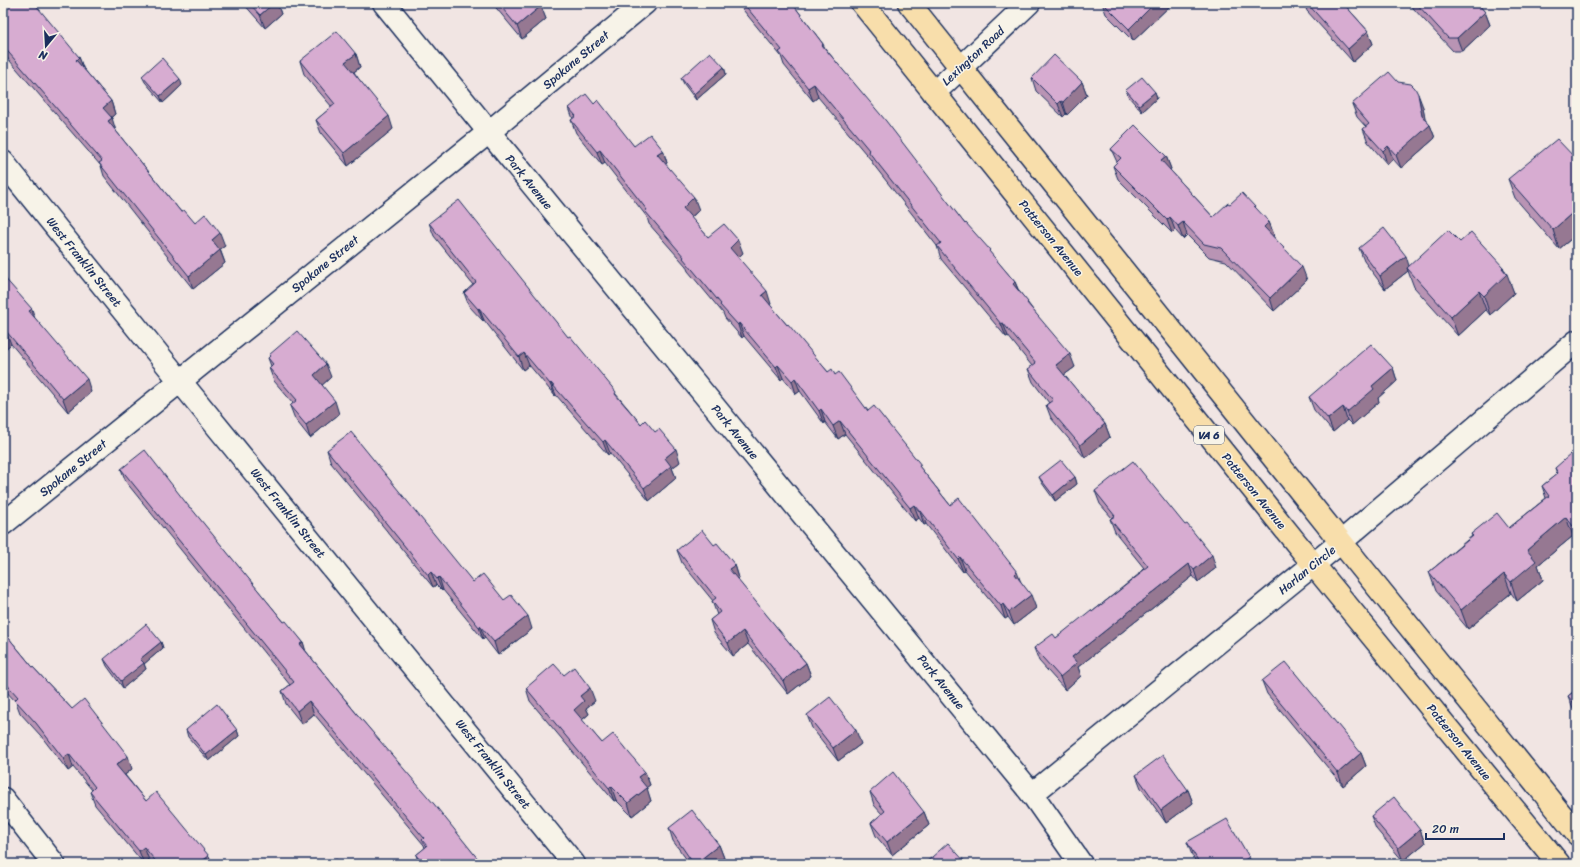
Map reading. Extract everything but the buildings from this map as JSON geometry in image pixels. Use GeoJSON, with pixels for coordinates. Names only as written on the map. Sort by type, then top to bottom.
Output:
{"type":"FeatureCollection","features":[{"type":"Feature","properties":{"kind":"main road","name":"Patterson Avenue"},"geometry":{"type":"LineString","coordinates":[[862,3],[1313,564],[1559,864]]}},
{"type":"Feature","properties":{"kind":"main road"},"geometry":{"type":"LineString","coordinates":[[909,3],[1577,834]]}},
{"type":"Feature","properties":{"kind":"street","name":"Park Avenue"},"geometry":{"type":"LineString","coordinates":[[384,3],[488,132],[1032,794],[1081,864]]}},
{"type":"Feature","properties":{"kind":"street","name":"Spokane Street"},"geometry":{"type":"LineString","coordinates":[[3,524],[488,132],[645,3]]}},
{"type":"Feature","properties":{"kind":"street","name":"Lexington Road"},"geometry":{"type":"LineString","coordinates":[[934,93],[1029,3]]}},
{"type":"Feature","properties":{"kind":"street","name":"West Franklin Street"},"geometry":{"type":"LineString","coordinates":[[3,162],[574,864]]}},
{"type":"Feature","properties":{"kind":"street","name":"Harlan Circle"},"geometry":{"type":"LineString","coordinates":[[1032,794],[1341,542],[1577,341]]}},
{"type":"Feature","properties":{"kind":"street"},"geometry":{"type":"LineString","coordinates":[[3,799],[54,864]]}}]}
